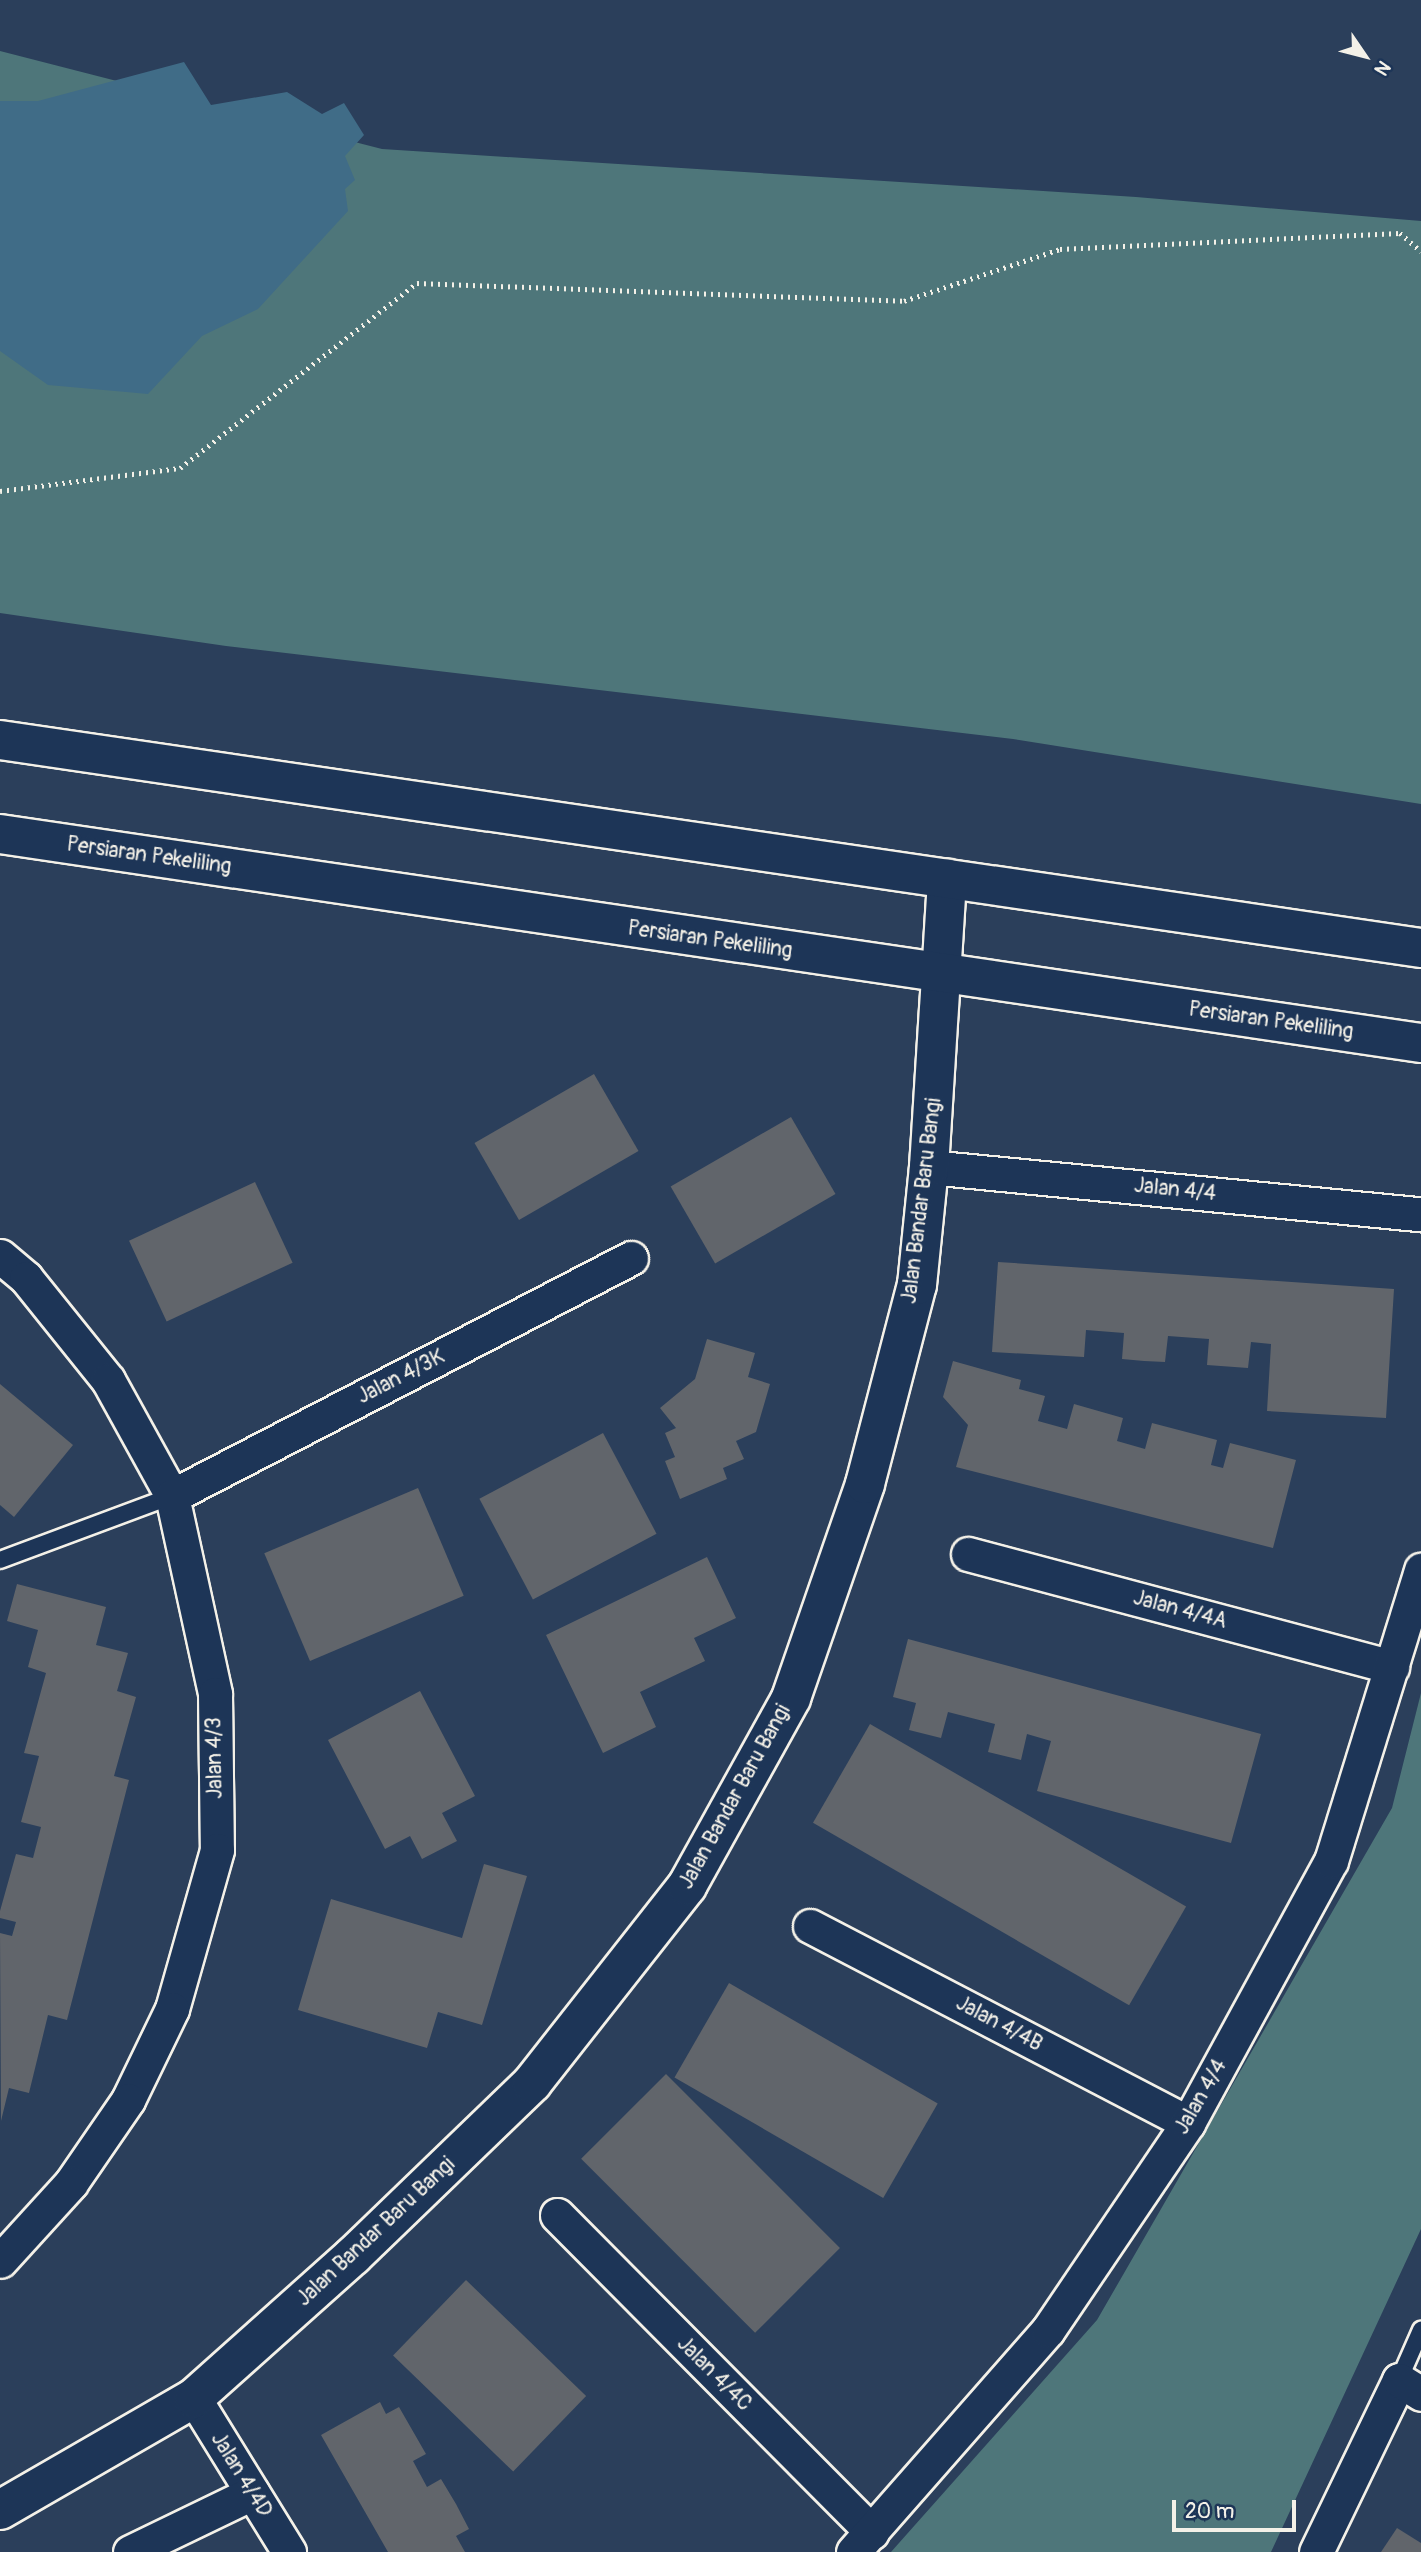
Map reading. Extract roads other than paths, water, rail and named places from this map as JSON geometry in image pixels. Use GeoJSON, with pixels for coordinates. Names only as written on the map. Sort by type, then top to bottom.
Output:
{"type":"FeatureCollection","features":[{"type":"Feature","properties":{"kind":"main road"},"geometry":{"type":"LineString","coordinates":[[0,740],[1421,948]]}},
{"type":"Feature","properties":{"kind":"main road","name":"Persiaran Pekeliling"},"geometry":{"type":"LineString","coordinates":[[0,834],[1421,1043]]}},
{"type":"Feature","properties":{"kind":"main road","name":"Jalan Bandar Baru Bangi"},"geometry":{"type":"LineString","coordinates":[[0,2510],[194,2398],[353,2256],[532,2082],[687,1886],[791,1698],[865,1484],[917,1284],[929,1167],[947,879]]}},
{"type":"Feature","properties":{"kind":"street","name":"Jalan 4/4"},"geometry":{"type":"LineString","coordinates":[[929,1167],[1421,1214]]}},
{"type":"Feature","properties":{"kind":"street","name":"Jalan 4/3"},"geometry":{"type":"LineString","coordinates":[[0,1256],[26,1278],[108,1380],[172,1496],[215,1694],[217,1850],[172,2009],[128,2100],[71,2183],[6,2245]]}},
{"type":"Feature","properties":{"kind":"street","name":"Jalan 4/3K"},"geometry":{"type":"LineString","coordinates":[[172,1496],[631,1258]]}},
{"type":"Feature","properties":{"kind":"street","name":"Jalan 4/4A"},"geometry":{"type":"LineString","coordinates":[[968,1554],[1392,1667]]}},
{"type":"Feature","properties":{"kind":"street","name":"Jalan 4/4"},"geometry":{"type":"LineString","coordinates":[[863,2542],[1048,2330],[1188,2123],[1331,1861],[1421,1570]]}},
{"type":"Feature","properties":{"kind":"street","name":"Jalan 4/4B"},"geometry":{"type":"LineString","coordinates":[[810,1926],[1188,2123]]}},
{"type":"Feature","properties":{"kind":"street","name":"Jalan 4/4C"},"geometry":{"type":"LineString","coordinates":[[557,2215],[863,2542]]}},
{"type":"Feature","properties":{"kind":"street"},"geometry":{"type":"LineString","coordinates":[[1316,2552],[1410,2387]]}},
{"type":"Feature","properties":{"kind":"street","name":"Jalan 4/4D"},"geometry":{"type":"LineString","coordinates":[[194,2398],[289,2552]]}},
{"type":"Feature","properties":{"kind":"street"},"geometry":{"type":"LineString","coordinates":[[130,2552],[252,2493]]}},
{"type":"Feature","properties":{"kind":"lane"},"geometry":{"type":"LineString","coordinates":[[0,1560],[172,1496]]}},
{"type":"Feature","properties":{"kind":"lane"},"geometry":{"type":"LineString","coordinates":[[1410,2387],[1421,2330]]}},
{"type":"Feature","properties":{"kind":"water"},"geometry":{"type":"Polygon","coordinates":[[[184,62],[211,105],[287,92],[322,114],[344,103],[364,135],[345,156],[355,180],[345,189],[348,211],[258,309],[202,336],[148,394],[48,385],[0,351],[0,101],[38,101],[184,62]]]}}]}
